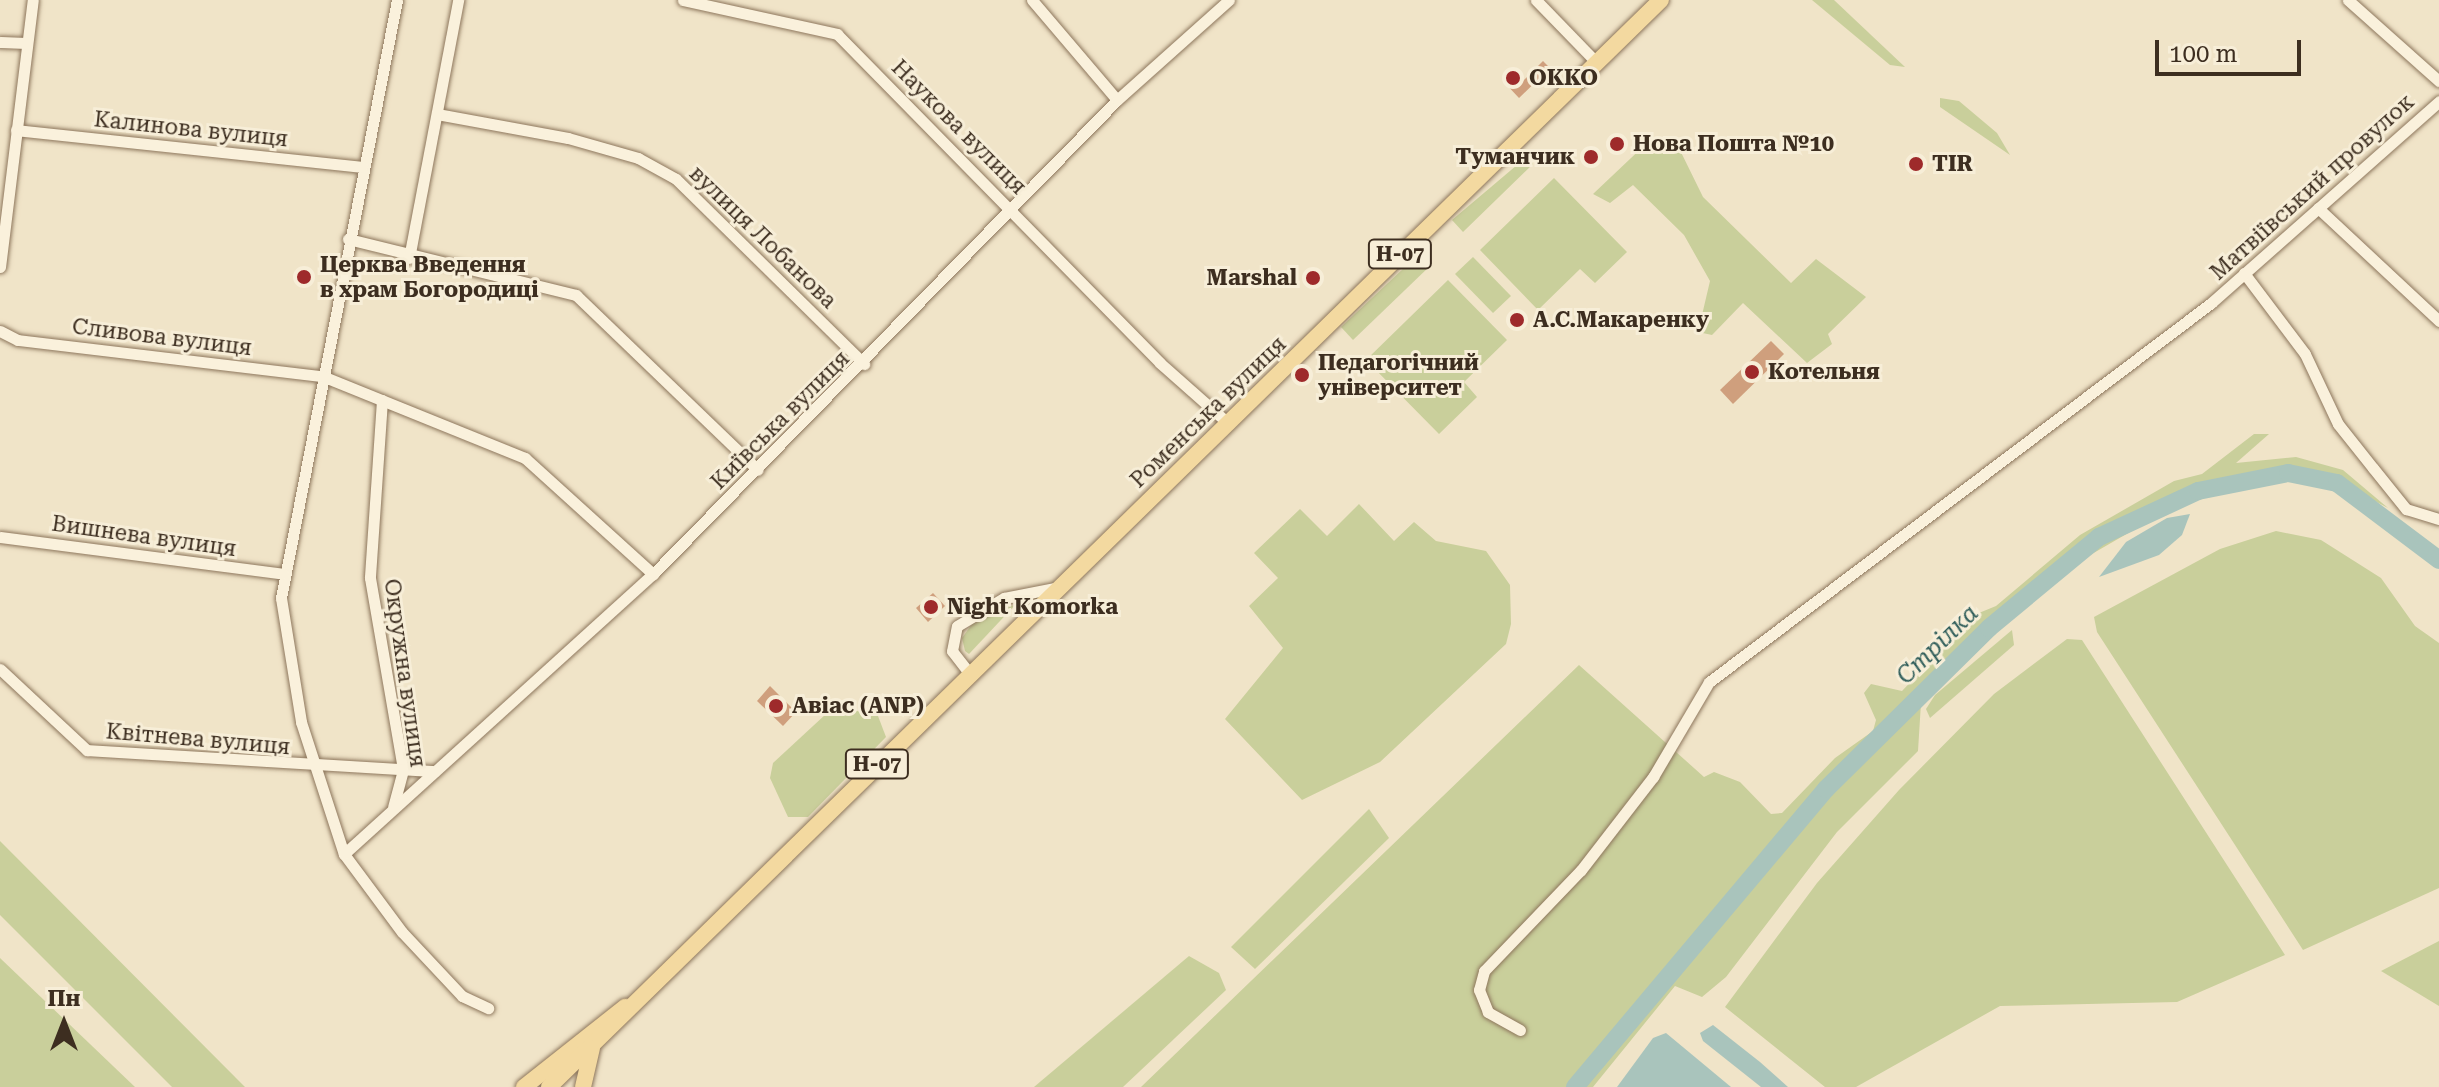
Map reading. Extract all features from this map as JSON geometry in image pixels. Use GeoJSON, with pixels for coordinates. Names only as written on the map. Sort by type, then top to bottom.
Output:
{"type":"FeatureCollection","features":[{"type":"Feature","properties":{"kind":"main road","name":"Роменська вулиця"},"geometry":{"type":"LineString","coordinates":[[634,1002],[1661,0]]}},
{"type":"Feature","properties":{"kind":"main road","name":"Н-07"},"geometry":{"type":"LineString","coordinates":[[549,1087],[592,1048],[634,1002]]}},
{"type":"Feature","properties":{"kind":"main road","name":"Н-07"},"geometry":{"type":"LineString","coordinates":[[524,1087],[634,1002]]}},
{"type":"Feature","properties":{"kind":"main road"},"geometry":{"type":"LineString","coordinates":[[583,1087],[592,1048]]}},
{"type":"Feature","properties":{"kind":"street"},"geometry":{"type":"LineString","coordinates":[[0,267],[33,0]]}},
{"type":"Feature","properties":{"kind":"street"},"geometry":{"type":"LineString","coordinates":[[397,0],[283,574],[298,707],[344,854],[402,932],[462,996],[488,1008]]}},
{"type":"Feature","properties":{"kind":"street"},"geometry":{"type":"LineString","coordinates":[[409,258],[458,0]]}},
{"type":"Feature","properties":{"kind":"street","name":"Наукова вулиця"},"geometry":{"type":"LineString","coordinates":[[683,0],[837,34],[1160,363],[1229,424]]}},
{"type":"Feature","properties":{"kind":"street"},"geometry":{"type":"LineString","coordinates":[[1032,0],[1117,100]]}},
{"type":"Feature","properties":{"kind":"street","name":"Київська вулиця"},"geometry":{"type":"LineString","coordinates":[[344,854],[653,574],[1015,213],[1117,100],[1229,0]]}},
{"type":"Feature","properties":{"kind":"street"},"geometry":{"type":"LineString","coordinates":[[1536,0],[1596,62]]}},
{"type":"Feature","properties":{"kind":"street"},"geometry":{"type":"LineString","coordinates":[[2348,0],[2439,81]]}},
{"type":"Feature","properties":{"kind":"street"},"geometry":{"type":"LineString","coordinates":[[0,42],[27,43]]}},
{"type":"Feature","properties":{"kind":"street","name":"Матвіївський провулок"},"geometry":{"type":"LineString","coordinates":[[1520,1030],[1488,1012],[1479,990],[1484,971],[1581,870],[1653,777],[1709,682],[2211,303],[2439,101]]}},
{"type":"Feature","properties":{"kind":"street","name":"вулиця Лобанова"},"geometry":{"type":"LineString","coordinates":[[437,114],[582,142],[638,158],[676,179],[864,364]]}},
{"type":"Feature","properties":{"kind":"street","name":"Калинова вулиця"},"geometry":{"type":"LineString","coordinates":[[16,130],[362,167]]}},
{"type":"Feature","properties":{"kind":"street"},"geometry":{"type":"LineString","coordinates":[[2318,208],[2439,321]]}},
{"type":"Feature","properties":{"kind":"street"},"geometry":{"type":"LineString","coordinates":[[348,239],[409,258],[576,295],[758,470]]}},
{"type":"Feature","properties":{"kind":"street"},"geometry":{"type":"LineString","coordinates":[[2244,273],[2305,354],[2338,424],[2406,509],[2435,520]]}},
{"type":"Feature","properties":{"kind":"street","name":"Сливова вулиця"},"geometry":{"type":"LineString","coordinates":[[0,331],[18,340],[322,376],[525,458],[653,574]]}},
{"type":"Feature","properties":{"kind":"street","name":"Окружна вулиця"},"geometry":{"type":"LineString","coordinates":[[382,400],[370,578],[403,770],[393,807]]}},
{"type":"Feature","properties":{"kind":"street","name":"Вишнева вулиця"},"geometry":{"type":"LineString","coordinates":[[0,537],[283,574]]}},
{"type":"Feature","properties":{"kind":"street"},"geometry":{"type":"LineString","coordinates":[[970,674],[952,651],[957,626],[1004,598],[1059,587]]}},
{"type":"Feature","properties":{"kind":"street","name":"Квітнева вулиця"},"geometry":{"type":"LineString","coordinates":[[0,669],[81,744],[96,751],[434,771]]}},
{"type":"Feature","properties":{"kind":"green space"},"geometry":{"type":"Polygon","coordinates":[[[1812,0],[1834,0],[1905,67],[1890,65],[1812,0]]]}},
{"type":"Feature","properties":{"kind":"green space"},"geometry":{"type":"Polygon","coordinates":[[[1940,98],[1959,101],[1997,133],[2010,155],[1940,107],[1940,98]]]}},
{"type":"Feature","properties":{"kind":"green space"},"geometry":{"type":"Polygon","coordinates":[[[1674,138],[1703,197],[1791,283],[1816,259],[1866,297],[1828,334],[1832,344],[1807,363],[1743,303],[1712,335],[1698,332],[1710,281],[1684,235],[1633,185],[1610,203],[1593,194],[1649,141],[1674,138]]]}},
{"type":"Feature","properties":{"kind":"green space"},"geometry":{"type":"Polygon","coordinates":[[[1525,149],[1533,164],[1463,232],[1452,220],[1517,165],[1525,149]]]}},
{"type":"Feature","properties":{"kind":"green space"},"geometry":{"type":"Polygon","coordinates":[[[1554,178],[1627,252],[1595,283],[1580,269],[1538,310],[1480,250],[1554,178]]]}},
{"type":"Feature","properties":{"kind":"green space"},"geometry":{"type":"Polygon","coordinates":[[[1420,253],[1431,265],[1353,340],[1341,327],[1420,253]]]}},
{"type":"Feature","properties":{"kind":"green space"},"geometry":{"type":"Polygon","coordinates":[[[1473,257],[1511,296],[1493,313],[1455,274],[1473,257]]]}},
{"type":"Feature","properties":{"kind":"green space"},"geometry":{"type":"Polygon","coordinates":[[[1448,280],[1507,340],[1464,382],[1477,397],[1439,434],[1366,360],[1448,280]]]}},
{"type":"Feature","properties":{"kind":"green space"},"geometry":{"type":"Polygon","coordinates":[[[2254,434],[2269,434],[2236,463],[2296,457],[2343,470],[2388,508],[2329,477],[2278,471],[2187,499],[2066,569],[1974,639],[1965,660],[1921,703],[1918,751],[1837,832],[1726,977],[1702,997],[1675,986],[1593,1087],[1141,1087],[1579,665],[1704,777],[1714,772],[1740,782],[1771,814],[1782,813],[1835,758],[1873,731],[1876,720],[1864,693],[1871,684],[1902,691],[1974,615],[1996,606],[2080,535],[2174,481],[2202,474],[2254,434]]]}},
{"type":"Feature","properties":{"kind":"green space"},"geometry":{"type":"Polygon","coordinates":[[[1359,504],[1394,541],[1414,522],[1436,541],[1486,551],[1510,585],[1511,624],[1506,644],[1380,762],[1302,800],[1225,719],[1283,648],[1249,606],[1278,578],[1254,553],[1300,509],[1327,536],[1359,504]]]}},
{"type":"Feature","properties":{"kind":"green space"},"geometry":{"type":"Polygon","coordinates":[[[2276,531],[2321,540],[2381,578],[2415,626],[2439,643],[2439,888],[2303,950],[2097,632],[2094,617],[2220,549],[2276,531]]]}},
{"type":"Feature","properties":{"kind":"green space"},"geometry":{"type":"Polygon","coordinates":[[[1016,604],[969,654],[965,651],[962,638],[972,624],[1016,604]]]}},
{"type":"Feature","properties":{"kind":"green space"},"geometry":{"type":"Polygon","coordinates":[[[2012,630],[2014,645],[1930,718],[1926,709],[1935,695],[2012,630]]]}},
{"type":"Feature","properties":{"kind":"green space"},"geometry":{"type":"Polygon","coordinates":[[[2067,639],[2082,640],[2285,955],[2177,1002],[2000,1006],[1856,1087],[1825,1087],[1725,1007],[1817,883],[1899,790],[1994,694],[2067,639]]]}},
{"type":"Feature","properties":{"kind":"green space"},"geometry":{"type":"Polygon","coordinates":[[[845,708],[878,716],[886,737],[808,817],[788,817],[770,778],[773,763],[826,714],[845,708]]]}},
{"type":"Feature","properties":{"kind":"green space"},"geometry":{"type":"Polygon","coordinates":[[[1369,809],[1389,838],[1255,969],[1231,947],[1369,809]]]}},
{"type":"Feature","properties":{"kind":"green space"},"geometry":{"type":"Polygon","coordinates":[[[0,841],[245,1087],[172,1087],[0,915],[0,841]]]}},
{"type":"Feature","properties":{"kind":"green space"},"geometry":{"type":"Polygon","coordinates":[[[2439,941],[2439,1006],[2381,971],[2439,941]]]}},
{"type":"Feature","properties":{"kind":"green space"},"geometry":{"type":"Polygon","coordinates":[[[1189,956],[1219,973],[1226,990],[1123,1087],[1034,1087],[1189,956]]]}},
{"type":"Feature","properties":{"kind":"green space"},"geometry":{"type":"Polygon","coordinates":[[[0,958],[135,1087],[0,1087],[0,958]]]}},
{"type":"Feature","properties":{"kind":"water"},"geometry":{"type":"Polygon","coordinates":[[[2190,514],[2182,535],[2159,555],[2099,577],[2126,542],[2167,518],[2190,514]]]}},
{"type":"Feature","properties":{"kind":"water"},"geometry":{"type":"Polygon","coordinates":[[[1713,1025],[1788,1087],[1761,1087],[1703,1041],[1700,1033],[1713,1025]]]}},
{"type":"Feature","properties":{"kind":"water"},"geometry":{"type":"Polygon","coordinates":[[[1666,1033],[1731,1087],[1617,1087],[1653,1038],[1666,1033]]]}},
{"type":"Feature","properties":{"kind":"building","name":"ОККО"},"geometry":{"type":"Polygon","coordinates":[[[1543,61],[1550,68],[1519,98],[1503,81],[1514,71],[1523,81],[1543,61]]]}},
{"type":"Feature","properties":{"kind":"building","name":"Котельня"},"geometry":{"type":"Polygon","coordinates":[[[1771,341],[1784,354],[1733,404],[1720,390],[1771,341]]]}},
{"type":"Feature","properties":{"kind":"building","name":"Night Komorka"},"geometry":{"type":"Polygon","coordinates":[[[933,593],[945,606],[928,622],[916,608],[933,593]]]}},
{"type":"Feature","properties":{"kind":"building","name":"Авіас (ANP)"},"geometry":{"type":"Polygon","coordinates":[[[770,686],[796,712],[783,726],[757,701],[770,686]]]}},
{"type":"Feature","properties":{"kind":"waterway","name":"Стрілка"},"geometry":{"type":"LineString","coordinates":[[1575,1087],[1826,789],[1989,628],[2099,537],[2198,491],[2288,473],[2337,483],[2439,560]]}},
{"type":"Feature","properties":{"kind":"place","name":"ОККО"},"geometry":{"type":"Point","coordinates":[1513,78]}},
{"type":"Feature","properties":{"kind":"place","name":"Нова Пошта №10"},"geometry":{"type":"Point","coordinates":[1617,144]}},
{"type":"Feature","properties":{"kind":"place","name":"Туманчик"},"geometry":{"type":"Point","coordinates":[1591,157]}},
{"type":"Feature","properties":{"kind":"place","name":"TIR"},"geometry":{"type":"Point","coordinates":[1916,164]}},
{"type":"Feature","properties":{"kind":"place","name":"Церква Введення в храм Богородиці"},"geometry":{"type":"Point","coordinates":[304,277]}},
{"type":"Feature","properties":{"kind":"place","name":"Marshal"},"geometry":{"type":"Point","coordinates":[1313,278]}},
{"type":"Feature","properties":{"kind":"place","name":"А.С.Макаренку"},"geometry":{"type":"Point","coordinates":[1517,320]}},
{"type":"Feature","properties":{"kind":"place","name":"Котельня"},"geometry":{"type":"Point","coordinates":[1752,372]}},
{"type":"Feature","properties":{"kind":"place","name":"Педагогічний університет"},"geometry":{"type":"Point","coordinates":[1302,375]}},
{"type":"Feature","properties":{"kind":"place","name":"Night Komorka"},"geometry":{"type":"Point","coordinates":[931,607]}},
{"type":"Feature","properties":{"kind":"place","name":"Авіас (ANP)"},"geometry":{"type":"Point","coordinates":[776,706]}}]}
